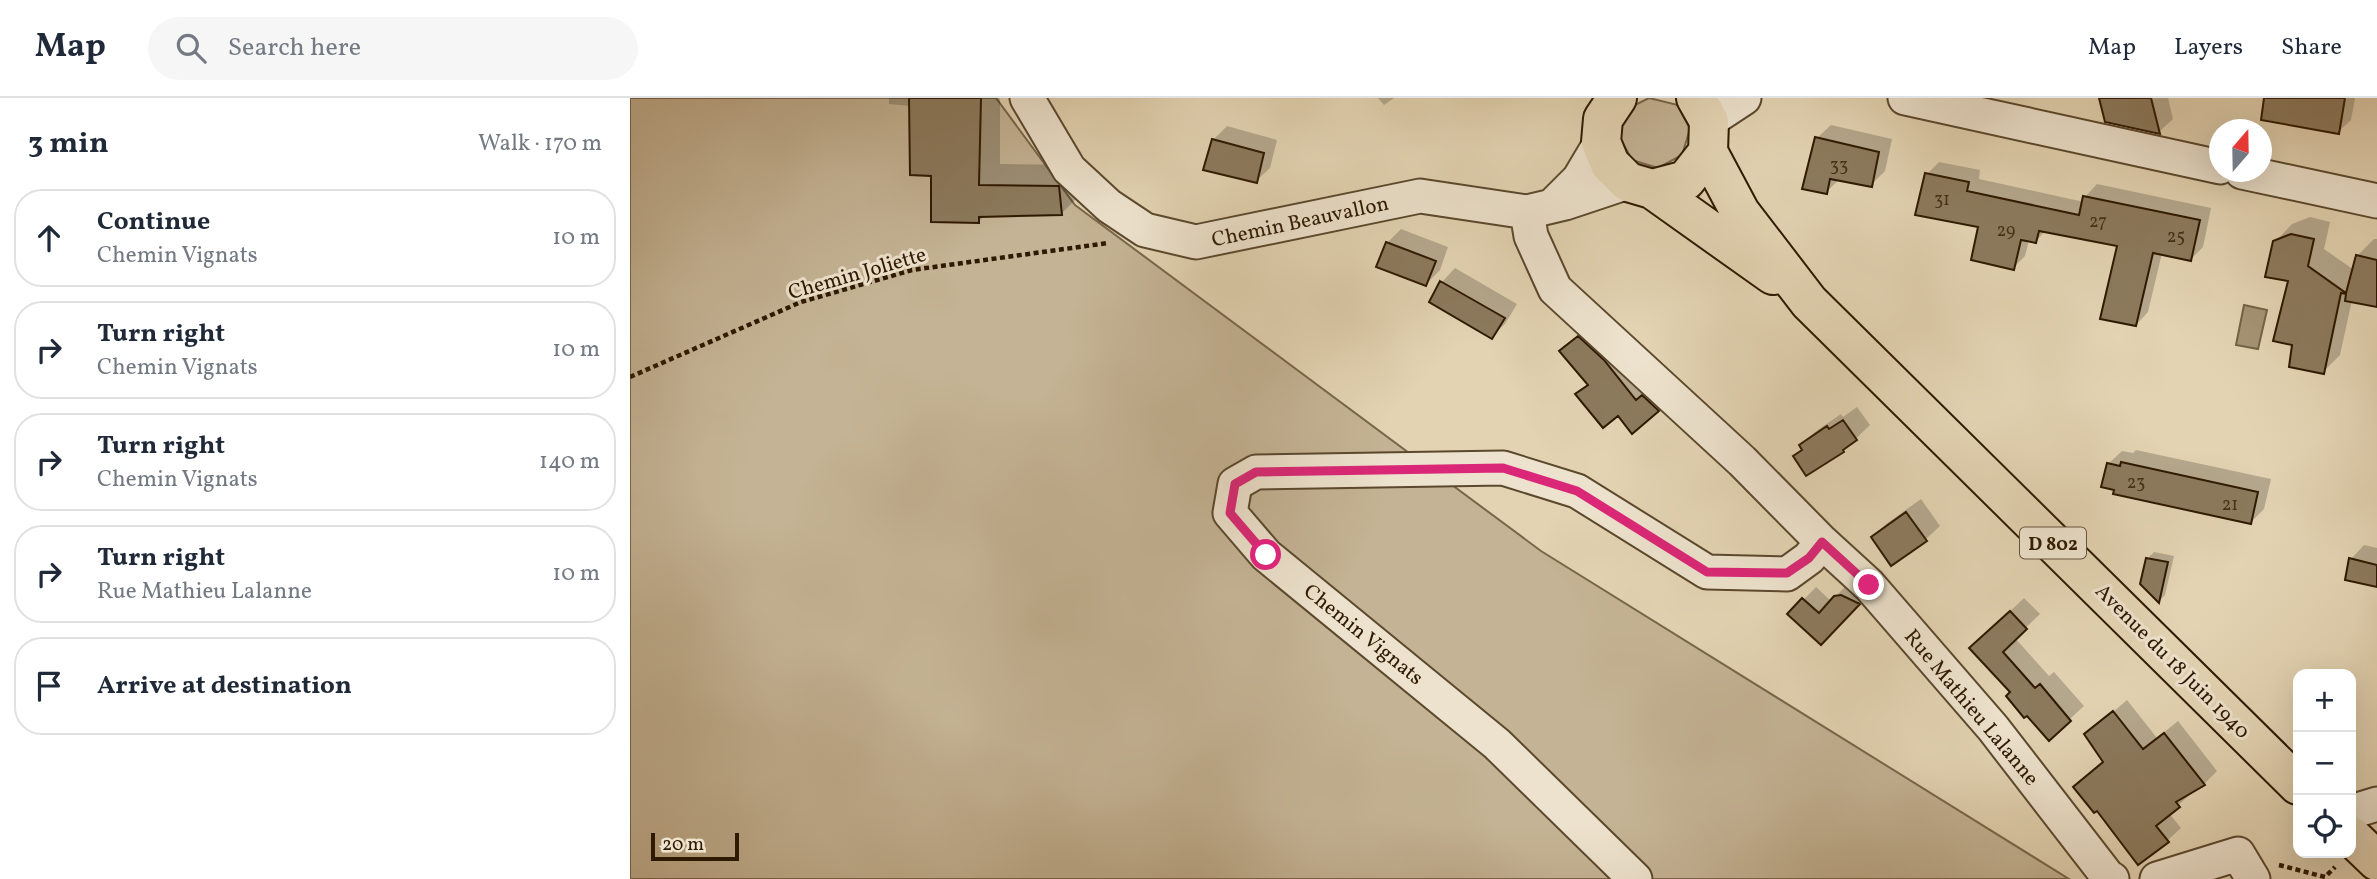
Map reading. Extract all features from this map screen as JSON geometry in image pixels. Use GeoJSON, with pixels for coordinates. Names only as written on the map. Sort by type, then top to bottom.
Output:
{"type":"FeatureCollection","features":[{"type":"Feature","properties":{"kind":"main road","name":"Avenue du 18 Juin 1940"},"geometry":{"type":"LineString","coordinates":[[1603,114],[1610,164],[1809,302]]}},
{"type":"Feature","properties":{"kind":"main road"},"geometry":{"type":"LineString","coordinates":[[1640,185],[1686,180],[1704,124]]}},
{"type":"Feature","properties":{"kind":"main road","name":"Avenue du 18 Juin 1940"},"geometry":{"type":"LineString","coordinates":[[1704,124],[1740,212],[1809,302],[2293,780]]}},
{"type":"Feature","properties":{"kind":"street","name":"Chemin Beauvallon"},"geometry":{"type":"LineString","coordinates":[[1027,98],[1069,169],[1109,206],[1144,230],[1196,242],[1420,196],[1539,210],[1640,185]]}},
{"type":"Feature","properties":{"kind":"street"},"geometry":{"type":"LineString","coordinates":[[1704,124],[1744,98]]}},
{"type":"Feature","properties":{"kind":"street"},"geometry":{"type":"LineString","coordinates":[[1905,98],[2209,165]]}},
{"type":"Feature","properties":{"kind":"street"},"geometry":{"type":"LineString","coordinates":[[1603,114],[1579,179],[1539,210],[1531,236],[1555,289],[1742,461],[1822,542]]}},
{"type":"Feature","properties":{"kind":"street"},"geometry":{"type":"LineString","coordinates":[[2272,178],[2377,201]]}},
{"type":"Feature","properties":{"kind":"street","name":"Chemin Vignats"},"geometry":{"type":"LineString","coordinates":[[1635,879],[1497,744],[1266,555],[1230,513],[1235,484],[1256,472],[1503,468],[1577,491],[1707,572],[1787,573],[1809,558],[1822,542]]}},
{"type":"Feature","properties":{"kind":"street","name":"Rue Mathieu Lalanne"},"geometry":{"type":"LineString","coordinates":[[1822,542],[1869,585],[1993,728],[2112,879]]}},
{"type":"Feature","properties":{"kind":"street"},"geometry":{"type":"LineString","coordinates":[[2360,838],[2377,804]]}},
{"type":"Feature","properties":{"kind":"street"},"geometry":{"type":"LineString","coordinates":[[2157,879],[2245,866]]}},
{"type":"Feature","properties":{"kind":"path","name":"Chemin Joliette"},"geometry":{"type":"LineString","coordinates":[[630,377],[801,302],[912,270],[1124,241],[1144,230]]}},
{"type":"Feature","properties":{"kind":"path"},"geometry":{"type":"LineString","coordinates":[[2245,866],[2325,877],[2360,838]]}},
{"type":"Feature","properties":{"kind":"shaded area"},"geometry":{"type":"Polygon","coordinates":[[[630,98],[996,98],[1075,205],[1541,551],[2069,879],[630,879],[630,98]]]}},
{"type":"Feature","properties":{"kind":"shaded area"},"geometry":{"type":"Polygon","coordinates":[[[1649,98],[1678,105],[1690,129],[1682,155],[1658,168],[1632,160],[1619,136],[1627,109],[1649,98]]]}},
{"type":"Feature","properties":{"kind":"shaded area"},"geometry":{"type":"Polygon","coordinates":[[[2244,305],[2267,310],[2258,349],[2236,345],[2244,305]]]}},
{"type":"Feature","properties":{"kind":"building"},"geometry":{"type":"Polygon","coordinates":[[[909,98],[981,98],[979,185],[1059,186],[1062,215],[979,217],[979,223],[931,222],[931,176],[910,175],[909,98]]]}},
{"type":"Feature","properties":{"kind":"building"},"geometry":{"type":"Polygon","coordinates":[[[2099,98],[2151,98],[2160,134],[2105,122],[2099,98]]]}},
{"type":"Feature","properties":{"kind":"building"},"geometry":{"type":"Polygon","coordinates":[[[2264,98],[2345,98],[2339,134],[2261,119],[2264,98]]]}},
{"type":"Feature","properties":{"kind":"building"},"geometry":{"type":"Polygon","coordinates":[[[1815,137],[1879,152],[1872,187],[1830,179],[1827,194],[1802,189],[1815,137]]]}},
{"type":"Feature","properties":{"kind":"building"},"geometry":{"type":"Polygon","coordinates":[[[1212,139],[1264,153],[1257,183],[1203,170],[1212,139]]]}},
{"type":"Feature","properties":{"kind":"building"},"geometry":{"type":"Polygon","coordinates":[[[1925,173],[1969,182],[1967,191],[2079,215],[2083,196],[2200,220],[2191,261],[2153,253],[2136,326],[2100,319],[2117,246],[2039,231],[2036,243],[2021,240],[2014,270],[1971,260],[1978,227],[1915,215],[1925,173]]]}},
{"type":"Feature","properties":{"kind":"building"},"geometry":{"type":"Polygon","coordinates":[[[2291,234],[2314,239],[2308,266],[2346,293],[2356,255],[2377,260],[2377,307],[2345,301],[2346,294],[2341,293],[2324,374],[2289,367],[2292,345],[2273,341],[2288,281],[2265,277],[2273,241],[2291,234]]]}},
{"type":"Feature","properties":{"kind":"building"},"geometry":{"type":"Polygon","coordinates":[[[1386,242],[1436,261],[1426,286],[1376,267],[1386,242]]]}},
{"type":"Feature","properties":{"kind":"building"},"geometry":{"type":"Polygon","coordinates":[[[1440,281],[1505,318],[1492,339],[1429,302],[1440,281]]]}},
{"type":"Feature","properties":{"kind":"building"},"geometry":{"type":"Polygon","coordinates":[[[1578,336],[1604,360],[1636,400],[1642,395],[1659,411],[1632,434],[1618,416],[1603,428],[1575,394],[1588,385],[1559,351],[1578,336]]]}},
{"type":"Feature","properties":{"kind":"building"},"geometry":{"type":"Polygon","coordinates":[[[1843,420],[1857,440],[1843,450],[1844,452],[1806,476],[1793,456],[1802,450],[1799,445],[1827,426],[1829,429],[1843,420]]]}},
{"type":"Feature","properties":{"kind":"building"},"geometry":{"type":"Polygon","coordinates":[[[2121,462],[2258,492],[2251,524],[2113,494],[2114,490],[2101,487],[2107,463],[2120,466],[2121,462]]]}},
{"type":"Feature","properties":{"kind":"building"},"geometry":{"type":"Polygon","coordinates":[[[1906,512],[1927,541],[1891,566],[1871,537],[1906,512]]]}},
{"type":"Feature","properties":{"kind":"building"},"geometry":{"type":"Polygon","coordinates":[[[2146,558],[2168,562],[2159,603],[2140,584],[2146,558]]]}},
{"type":"Feature","properties":{"kind":"building"},"geometry":{"type":"Polygon","coordinates":[[[2349,558],[2377,565],[2377,587],[2345,580],[2349,558]]]}},
{"type":"Feature","properties":{"kind":"building"},"geometry":{"type":"Polygon","coordinates":[[[1841,595],[1860,604],[1821,645],[1787,614],[1802,598],[1819,613],[1834,596],[1841,595]]]}},
{"type":"Feature","properties":{"kind":"building"},"geometry":{"type":"Polygon","coordinates":[[[2010,611],[2027,629],[2003,652],[2035,688],[2040,684],[2071,721],[2049,741],[2027,716],[2024,718],[2006,696],[2010,692],[1969,648],[2010,611]]]}},
{"type":"Feature","properties":{"kind":"building"},"geometry":{"type":"Polygon","coordinates":[[[2113,711],[2143,749],[2164,733],[2205,785],[2176,802],[2180,807],[2156,826],[2169,842],[2138,865],[2097,811],[2094,813],[2073,787],[2103,762],[2084,734],[2113,711]]]}},
{"type":"Feature","properties":{"kind":"route"},"geometry":{"type":"LineString","coordinates":[[1266,555],[1230,513],[1235,484],[1256,472],[1503,468],[1577,491],[1707,572],[1787,573],[1809,558],[1822,542],[1869,585]]}}]}
